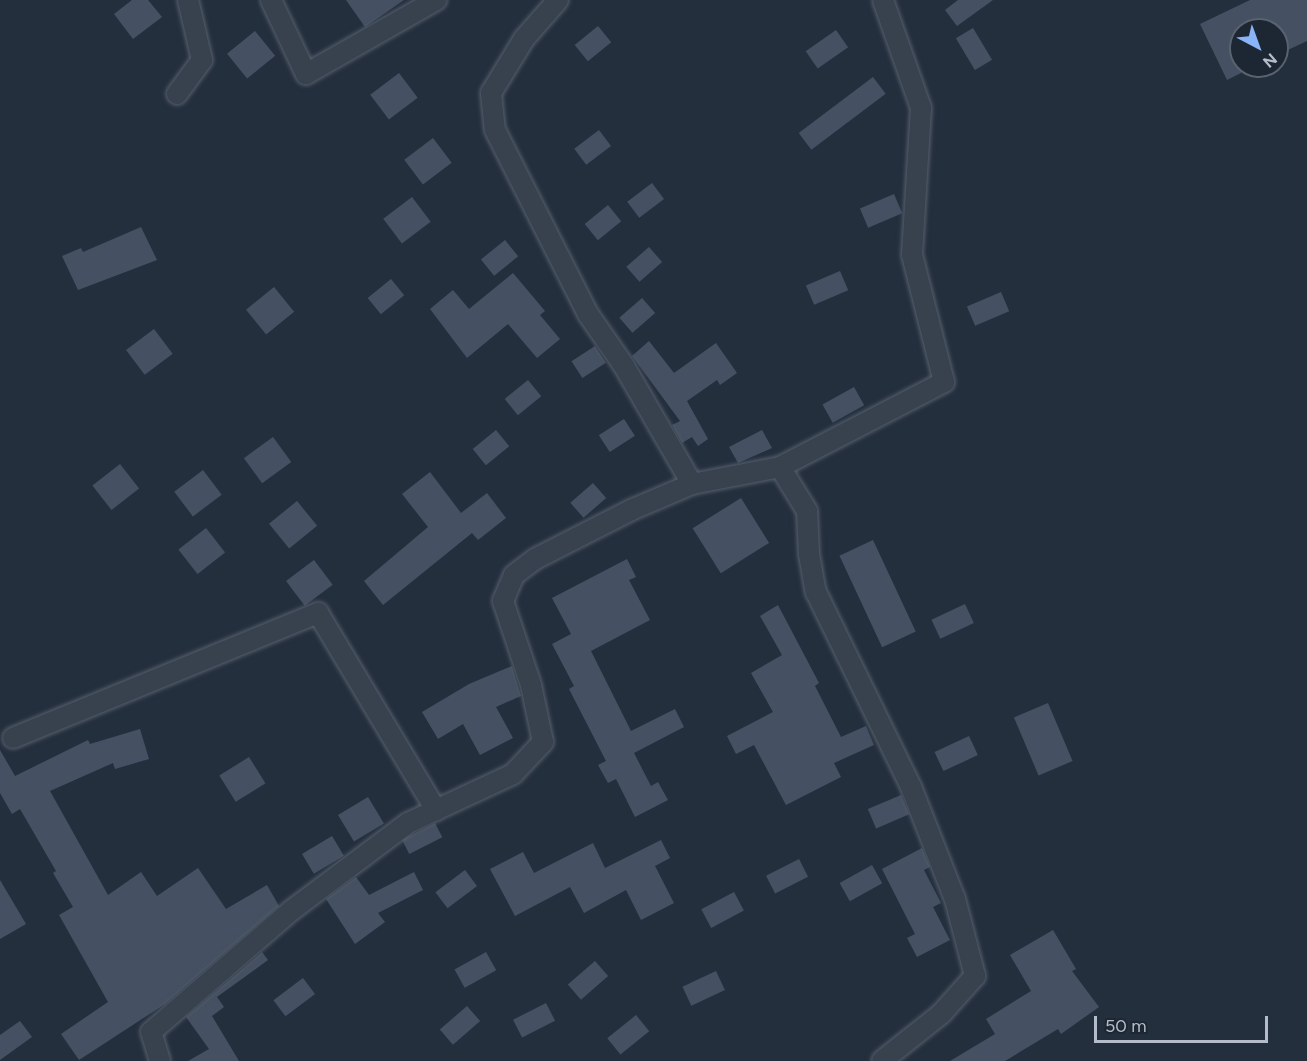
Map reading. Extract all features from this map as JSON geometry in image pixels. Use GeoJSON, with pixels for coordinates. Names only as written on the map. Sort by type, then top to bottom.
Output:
{"type":"FeatureCollection","features":[{"type":"Feature","properties":{"kind":"street"},"geometry":{"type":"LineString","coordinates":[[177,94],[202,60],[188,0]]}},
{"type":"Feature","properties":{"kind":"street"},"geometry":{"type":"LineString","coordinates":[[271,0],[306,74],[436,0]]}},
{"type":"Feature","properties":{"kind":"street"},"geometry":{"type":"LineString","coordinates":[[160,1061],[151,1032],[292,910],[408,823],[513,774],[543,742],[531,685],[503,602],[514,575],[536,559],[692,484],[780,467],[944,382],[912,255],[921,108],[883,0]]}},
{"type":"Feature","properties":{"kind":"street"},"geometry":{"type":"LineString","coordinates":[[555,1],[524,39],[491,93],[495,130],[588,314],[624,366],[692,484]]}},
{"type":"Feature","properties":{"kind":"street"},"geometry":{"type":"LineString","coordinates":[[780,467],[807,511],[808,554],[816,592],[911,787],[955,899],[975,976],[941,1014],[882,1061]]}},
{"type":"Feature","properties":{"kind":"street"},"geometry":{"type":"LineString","coordinates":[[13,738],[318,614],[436,810]]}},
{"type":"Feature","properties":{"kind":"building"},"geometry":{"type":"Polygon","coordinates":[[[132,0],[148,0],[162,17],[133,39],[114,14],[132,0]]]}},
{"type":"Feature","properties":{"kind":"building"},"geometry":{"type":"Polygon","coordinates":[[[346,0],[404,0],[365,27],[346,0]]]}},
{"type":"Feature","properties":{"kind":"building"},"geometry":{"type":"Polygon","coordinates":[[[958,0],[993,0],[957,26],[945,10],[958,0]]]}},
{"type":"Feature","properties":{"kind":"building"},"geometry":{"type":"Polygon","coordinates":[[[1250,0],[1307,0],[1307,41],[1289,49],[1289,18],[1229,18],[1229,78],[1231,78],[1227,80],[1200,24],[1250,0]]]}},
{"type":"Feature","properties":{"kind":"building"},"geometry":{"type":"Polygon","coordinates":[[[598,26],[611,42],[588,61],[575,45],[598,26]]]}},
{"type":"Feature","properties":{"kind":"building"},"geometry":{"type":"Polygon","coordinates":[[[973,28],[992,60],[975,70],[956,38],[973,28]]]}},
{"type":"Feature","properties":{"kind":"building"},"geometry":{"type":"Polygon","coordinates":[[[836,30],[848,47],[818,68],[806,51],[836,30]]]}},
{"type":"Feature","properties":{"kind":"building"},"geometry":{"type":"Polygon","coordinates":[[[255,31],[275,56],[247,79],[227,54],[255,31]]]}},
{"type":"Feature","properties":{"kind":"building"},"geometry":{"type":"Polygon","coordinates":[[[399,73],[418,98],[389,119],[370,95],[399,73]]]}},
{"type":"Feature","properties":{"kind":"building"},"geometry":{"type":"Polygon","coordinates":[[[873,77],[886,94],[811,150],[799,133],[873,77]]]}},
{"type":"Feature","properties":{"kind":"building"},"geometry":{"type":"Polygon","coordinates":[[[599,130],[611,146],[586,165],[574,149],[599,130]]]}},
{"type":"Feature","properties":{"kind":"building"},"geometry":{"type":"Polygon","coordinates":[[[433,138],[452,163],[423,184],[404,160],[433,138]]]}},
{"type":"Feature","properties":{"kind":"building"},"geometry":{"type":"Polygon","coordinates":[[[652,183],[664,199],[639,218],[627,202],[652,183]]]}},
{"type":"Feature","properties":{"kind":"building"},"geometry":{"type":"Polygon","coordinates":[[[894,194],[902,213],[868,228],[860,208],[894,194]]]}},
{"type":"Feature","properties":{"kind":"building"},"geometry":{"type":"Polygon","coordinates":[[[412,197],[431,222],[402,243],[383,219],[412,197]]]}},
{"type":"Feature","properties":{"kind":"building"},"geometry":{"type":"Polygon","coordinates":[[[608,205],[621,221],[598,240],[585,224],[608,205]]]}},
{"type":"Feature","properties":{"kind":"building"},"geometry":{"type":"Polygon","coordinates":[[[141,227],[157,260],[78,290],[62,256],[81,248],[83,252],[141,227]]]}},
{"type":"Feature","properties":{"kind":"building"},"geometry":{"type":"Polygon","coordinates":[[[505,240],[518,256],[494,276],[481,260],[505,240]]]}},
{"type":"Feature","properties":{"kind":"building"},"geometry":{"type":"Polygon","coordinates":[[[649,247],[662,262],[639,282],[626,267],[649,247]]]}},
{"type":"Feature","properties":{"kind":"building"},"geometry":{"type":"Polygon","coordinates":[[[840,271],[848,290],[814,305],[806,285],[840,271]]]}},
{"type":"Feature","properties":{"kind":"building"},"geometry":{"type":"Polygon","coordinates":[[[513,273],[545,311],[540,315],[560,339],[537,358],[508,324],[467,358],[430,309],[453,290],[469,309],[513,273]]]}},
{"type":"Feature","properties":{"kind":"building"},"geometry":{"type":"Polygon","coordinates":[[[391,279],[404,295],[381,314],[368,298],[391,279]]]}},
{"type":"Feature","properties":{"kind":"building"},"geometry":{"type":"Polygon","coordinates":[[[274,287],[294,312],[266,335],[246,310],[274,287]]]}},
{"type":"Feature","properties":{"kind":"building"},"geometry":{"type":"Polygon","coordinates":[[[1001,292],[1009,311],[975,326],[967,306],[1001,292]]]}},
{"type":"Feature","properties":{"kind":"building"},"geometry":{"type":"Polygon","coordinates":[[[642,298],[655,313],[632,333],[619,318],[642,298]]]}},
{"type":"Feature","properties":{"kind":"building"},"geometry":{"type":"Polygon","coordinates":[[[154,329],[173,354],[145,375],[126,350],[154,329]]]}},
{"type":"Feature","properties":{"kind":"building"},"geometry":{"type":"Polygon","coordinates":[[[649,341],[674,373],[716,343],[737,373],[720,385],[717,380],[687,401],[708,439],[698,446],[692,437],[682,443],[672,425],[680,421],[632,356],[649,341]]]}},
{"type":"Feature","properties":{"kind":"building"},"geometry":{"type":"Polygon","coordinates":[[[595,346],[606,363],[582,378],[572,361],[595,346]]]}},
{"type":"Feature","properties":{"kind":"building"},"geometry":{"type":"Polygon","coordinates":[[[528,380],[541,396],[518,415],[505,399],[528,380]]]}},
{"type":"Feature","properties":{"kind":"building"},"geometry":{"type":"Polygon","coordinates":[[[854,387],[864,405],[833,423],[823,404],[854,387]]]}},
{"type":"Feature","properties":{"kind":"building"},"geometry":{"type":"Polygon","coordinates":[[[624,419],[635,436],[610,452],[599,435],[624,419]]]}},
{"type":"Feature","properties":{"kind":"building"},"geometry":{"type":"Polygon","coordinates":[[[496,430],[509,446],[486,465],[473,449],[496,430]]]}},
{"type":"Feature","properties":{"kind":"building"},"geometry":{"type":"Polygon","coordinates":[[[762,430],[772,448],[738,463],[729,447],[762,430]]]}},
{"type":"Feature","properties":{"kind":"building"},"geometry":{"type":"Polygon","coordinates":[[[273,437],[291,462],[262,483],[244,458],[273,437]]]}},
{"type":"Feature","properties":{"kind":"building"},"geometry":{"type":"Polygon","coordinates":[[[120,464],[139,488],[112,510],[92,486],[120,464]]]}},
{"type":"Feature","properties":{"kind":"building"},"geometry":{"type":"Polygon","coordinates":[[[203,470],[222,495],[193,516],[174,492],[203,470]]]}},
{"type":"Feature","properties":{"kind":"building"},"geometry":{"type":"Polygon","coordinates":[[[430,472],[461,513],[487,493],[506,518],[478,540],[472,533],[383,605],[364,581],[428,527],[402,494],[430,472]]]}},
{"type":"Feature","properties":{"kind":"building"},"geometry":{"type":"Polygon","coordinates":[[[593,483],[606,498],[583,518],[570,503],[593,483]]]}},
{"type":"Feature","properties":{"kind":"building"},"geometry":{"type":"Polygon","coordinates":[[[741,498],[769,543],[721,573],[693,528],[741,498]]]}},
{"type":"Feature","properties":{"kind":"building"},"geometry":{"type":"Polygon","coordinates":[[[297,501],[317,526],[289,549],[269,524],[297,501]]]}},
{"type":"Feature","properties":{"kind":"building"},"geometry":{"type":"Polygon","coordinates":[[[206,528],[225,552],[198,574],[178,550],[206,528]]]}},
{"type":"Feature","properties":{"kind":"building"},"geometry":{"type":"Polygon","coordinates":[[[873,540],[916,632],[882,647],[839,556],[873,540]]]}},
{"type":"Feature","properties":{"kind":"building"},"geometry":{"type":"Polygon","coordinates":[[[627,559],[636,577],[629,580],[650,620],[591,651],[631,731],[675,709],[684,727],[634,753],[651,786],[658,782],[668,800],[635,817],[616,779],[608,783],[598,765],[606,761],[569,689],[574,686],[552,644],[571,634],[552,598],[627,559]]]}},
{"type":"Feature","properties":{"kind":"building"},"geometry":{"type":"Polygon","coordinates":[[[314,560],[333,585],[305,606],[286,581],[314,560]]]}},
{"type":"Feature","properties":{"kind":"building"},"geometry":{"type":"Polygon","coordinates":[[[965,604],[974,623],[940,639],[931,620],[965,604]]]}},
{"type":"Feature","properties":{"kind":"building"},"geometry":{"type":"Polygon","coordinates":[[[778,605],[819,683],[815,686],[841,737],[866,726],[874,745],[834,763],[841,777],[786,805],[754,745],[736,754],[727,736],[773,712],[751,673],[782,655],[760,616],[778,605]]]}},
{"type":"Feature","properties":{"kind":"building"},"geometry":{"type":"Polygon","coordinates":[[[512,666],[521,696],[496,707],[513,738],[480,755],[463,724],[438,739],[422,712],[469,684],[512,666]]]}},
{"type":"Feature","properties":{"kind":"building"},"geometry":{"type":"Polygon","coordinates":[[[1048,703],[1073,761],[1039,775],[1014,717],[1048,703]]]}},
{"type":"Feature","properties":{"kind":"building"},"geometry":{"type":"Polygon","coordinates":[[[140,729],[149,759],[115,769],[113,763],[50,791],[108,895],[141,872],[157,896],[198,868],[226,909],[267,885],[279,906],[165,1004],[79,1060],[61,1034],[108,1002],[59,915],[73,907],[53,873],[56,871],[20,809],[12,814],[0,793],[0,750],[15,776],[88,740],[90,744],[140,729]]]}},
{"type":"Feature","properties":{"kind":"building"},"geometry":{"type":"Polygon","coordinates":[[[969,736],[978,755],[943,771],[935,752],[969,736]]]}},
{"type":"Feature","properties":{"kind":"building"},"geometry":{"type":"Polygon","coordinates":[[[249,757],[265,783],[236,802],[219,776],[249,757]]]}},
{"type":"Feature","properties":{"kind":"building"},"geometry":{"type":"Polygon","coordinates":[[[901,795],[909,814],[876,828],[868,809],[901,795]]]}},
{"type":"Feature","properties":{"kind":"building"},"geometry":{"type":"Polygon","coordinates":[[[368,797],[384,824],[354,842],[338,815],[368,797]]]}},
{"type":"Feature","properties":{"kind":"building"},"geometry":{"type":"Polygon","coordinates":[[[435,823],[442,837],[409,854],[402,840],[435,823]]]}},
{"type":"Feature","properties":{"kind":"building"},"geometry":{"type":"Polygon","coordinates":[[[332,836],[344,856],[314,874],[302,854],[332,836]]]}},
{"type":"Feature","properties":{"kind":"building"},"geometry":{"type":"Polygon","coordinates":[[[661,840],[670,858],[655,866],[674,903],[641,920],[626,890],[584,913],[570,887],[515,916],[490,869],[523,852],[534,873],[593,843],[605,868],[661,840]]]}},
{"type":"Feature","properties":{"kind":"building"},"geometry":{"type":"Polygon","coordinates":[[[922,848],[930,867],[924,870],[941,903],[933,907],[950,940],[917,957],[907,938],[915,934],[882,869],[922,848]]]}},
{"type":"Feature","properties":{"kind":"building"},"geometry":{"type":"Polygon","coordinates":[[[799,859],[808,877],[775,894],[766,876],[799,859]]]}},
{"type":"Feature","properties":{"kind":"building"},"geometry":{"type":"Polygon","coordinates":[[[872,865],[882,883],[850,901],[840,883],[872,865]]]}},
{"type":"Feature","properties":{"kind":"building"},"geometry":{"type":"Polygon","coordinates":[[[465,870],[477,886],[447,908],[435,892],[465,870]]]}},
{"type":"Feature","properties":{"kind":"building"},"geometry":{"type":"Polygon","coordinates":[[[414,872],[423,890],[378,913],[385,922],[355,944],[326,899],[356,877],[369,895],[414,872]]]}},
{"type":"Feature","properties":{"kind":"building"},"geometry":{"type":"Polygon","coordinates":[[[0,880],[26,924],[0,939],[0,880]]]}},
{"type":"Feature","properties":{"kind":"building"},"geometry":{"type":"Polygon","coordinates":[[[734,892],[744,911],[711,928],[701,909],[734,892]]]}},
{"type":"Feature","properties":{"kind":"building"},"geometry":{"type":"Polygon","coordinates":[[[1053,930],[1076,969],[1072,971],[1099,1007],[1061,1034],[1058,1029],[1005,1061],[950,1061],[995,1034],[986,1019],[1031,991],[1010,955],[1053,930]]]}},
{"type":"Feature","properties":{"kind":"building"},"geometry":{"type":"Polygon","coordinates":[[[262,952],[268,960],[217,997],[224,1007],[212,1016],[239,1061],[188,1061],[209,1049],[186,1017],[262,952]]]}},
{"type":"Feature","properties":{"kind":"building"},"geometry":{"type":"Polygon","coordinates":[[[486,952],[496,970],[465,988],[455,969],[486,952]]]}},
{"type":"Feature","properties":{"kind":"building"},"geometry":{"type":"Polygon","coordinates":[[[595,961],[608,976],[581,1000],[568,985],[595,961]]]}},
{"type":"Feature","properties":{"kind":"building"},"geometry":{"type":"Polygon","coordinates":[[[716,971],[725,990],[691,1006],[682,987],[716,971]]]}},
{"type":"Feature","properties":{"kind":"building"},"geometry":{"type":"Polygon","coordinates":[[[303,978],[315,994],[285,1016],[273,1000],[303,978]]]}},
{"type":"Feature","properties":{"kind":"building"},"geometry":{"type":"Polygon","coordinates":[[[546,1003],[555,1021],[522,1038],[513,1020],[546,1003]]]}},
{"type":"Feature","properties":{"kind":"building"},"geometry":{"type":"Polygon","coordinates":[[[467,1006],[480,1021],[453,1045],[440,1030],[467,1006]]]}},
{"type":"Feature","properties":{"kind":"building"},"geometry":{"type":"Polygon","coordinates":[[[636,1015],[649,1031],[620,1055],[607,1038],[636,1015]]]}},
{"type":"Feature","properties":{"kind":"building"},"geometry":{"type":"Polygon","coordinates":[[[20,1021],[32,1037],[0,1060],[0,1035],[20,1021]]]}}]}
